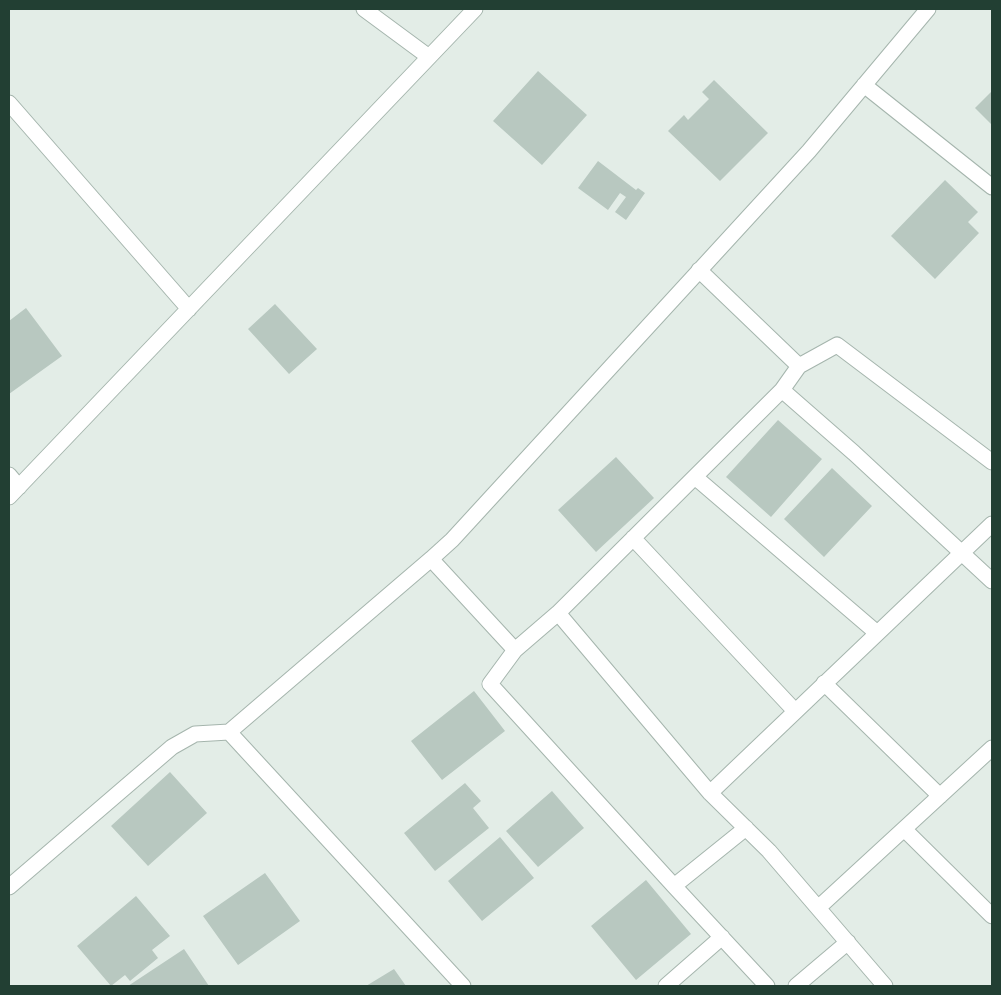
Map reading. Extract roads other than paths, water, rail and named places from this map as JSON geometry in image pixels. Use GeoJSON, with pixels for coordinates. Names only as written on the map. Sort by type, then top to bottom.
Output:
{"type":"FeatureCollection","features":[{"type":"Feature","properties":{"kind":"street"},"geometry":{"type":"LineString","coordinates":[[364,9],[429,57]]}},
{"type":"Feature","properties":{"kind":"street"},"geometry":{"type":"LineString","coordinates":[[9,475],[14,492],[475,9]]}},
{"type":"Feature","properties":{"kind":"street"},"geometry":{"type":"LineString","coordinates":[[9,887],[172,747],[195,734],[228,732],[452,540],[809,151],[928,9]]}},
{"type":"Feature","properties":{"kind":"street"},"geometry":{"type":"LineString","coordinates":[[864,85],[992,187]]}},
{"type":"Feature","properties":{"kind":"street"},"geometry":{"type":"LineString","coordinates":[[9,103],[189,309]]}},
{"type":"Feature","properties":{"kind":"street"},"geometry":{"type":"LineString","coordinates":[[699,270],[799,366]]}},
{"type":"Feature","properties":{"kind":"street"},"geometry":{"type":"LineString","coordinates":[[767,986],[490,684],[515,650],[558,613],[782,390],[799,366],[837,345],[992,462]]}},
{"type":"Feature","properties":{"kind":"street"},"geometry":{"type":"LineString","coordinates":[[782,390],[854,453],[992,581]]}},
{"type":"Feature","properties":{"kind":"street"},"geometry":{"type":"LineString","coordinates":[[695,477],[877,633]]}},
{"type":"Feature","properties":{"kind":"street"},"geometry":{"type":"LineString","coordinates":[[710,793],[992,524]]}},
{"type":"Feature","properties":{"kind":"street"},"geometry":{"type":"LineString","coordinates":[[632,538],[795,711]]}},
{"type":"Feature","properties":{"kind":"street"},"geometry":{"type":"LineString","coordinates":[[431,559],[515,650]]}},
{"type":"Feature","properties":{"kind":"street"},"geometry":{"type":"LineString","coordinates":[[558,613],[710,793],[769,851],[885,986]]}},
{"type":"Feature","properties":{"kind":"street"},"geometry":{"type":"LineString","coordinates":[[824,683],[940,796]]}},
{"type":"Feature","properties":{"kind":"street"},"geometry":{"type":"LineString","coordinates":[[228,732],[463,986]]}},
{"type":"Feature","properties":{"kind":"street"},"geometry":{"type":"LineString","coordinates":[[818,908],[992,748]]}},
{"type":"Feature","properties":{"kind":"street"},"geometry":{"type":"LineString","coordinates":[[674,886],[746,828]]}},
{"type":"Feature","properties":{"kind":"street"},"geometry":{"type":"LineString","coordinates":[[904,829],[992,916]]}},
{"type":"Feature","properties":{"kind":"street"},"geometry":{"type":"LineString","coordinates":[[666,986],[722,937]]}},
{"type":"Feature","properties":{"kind":"street"},"geometry":{"type":"LineString","coordinates":[[796,986],[848,942]]}}]}
